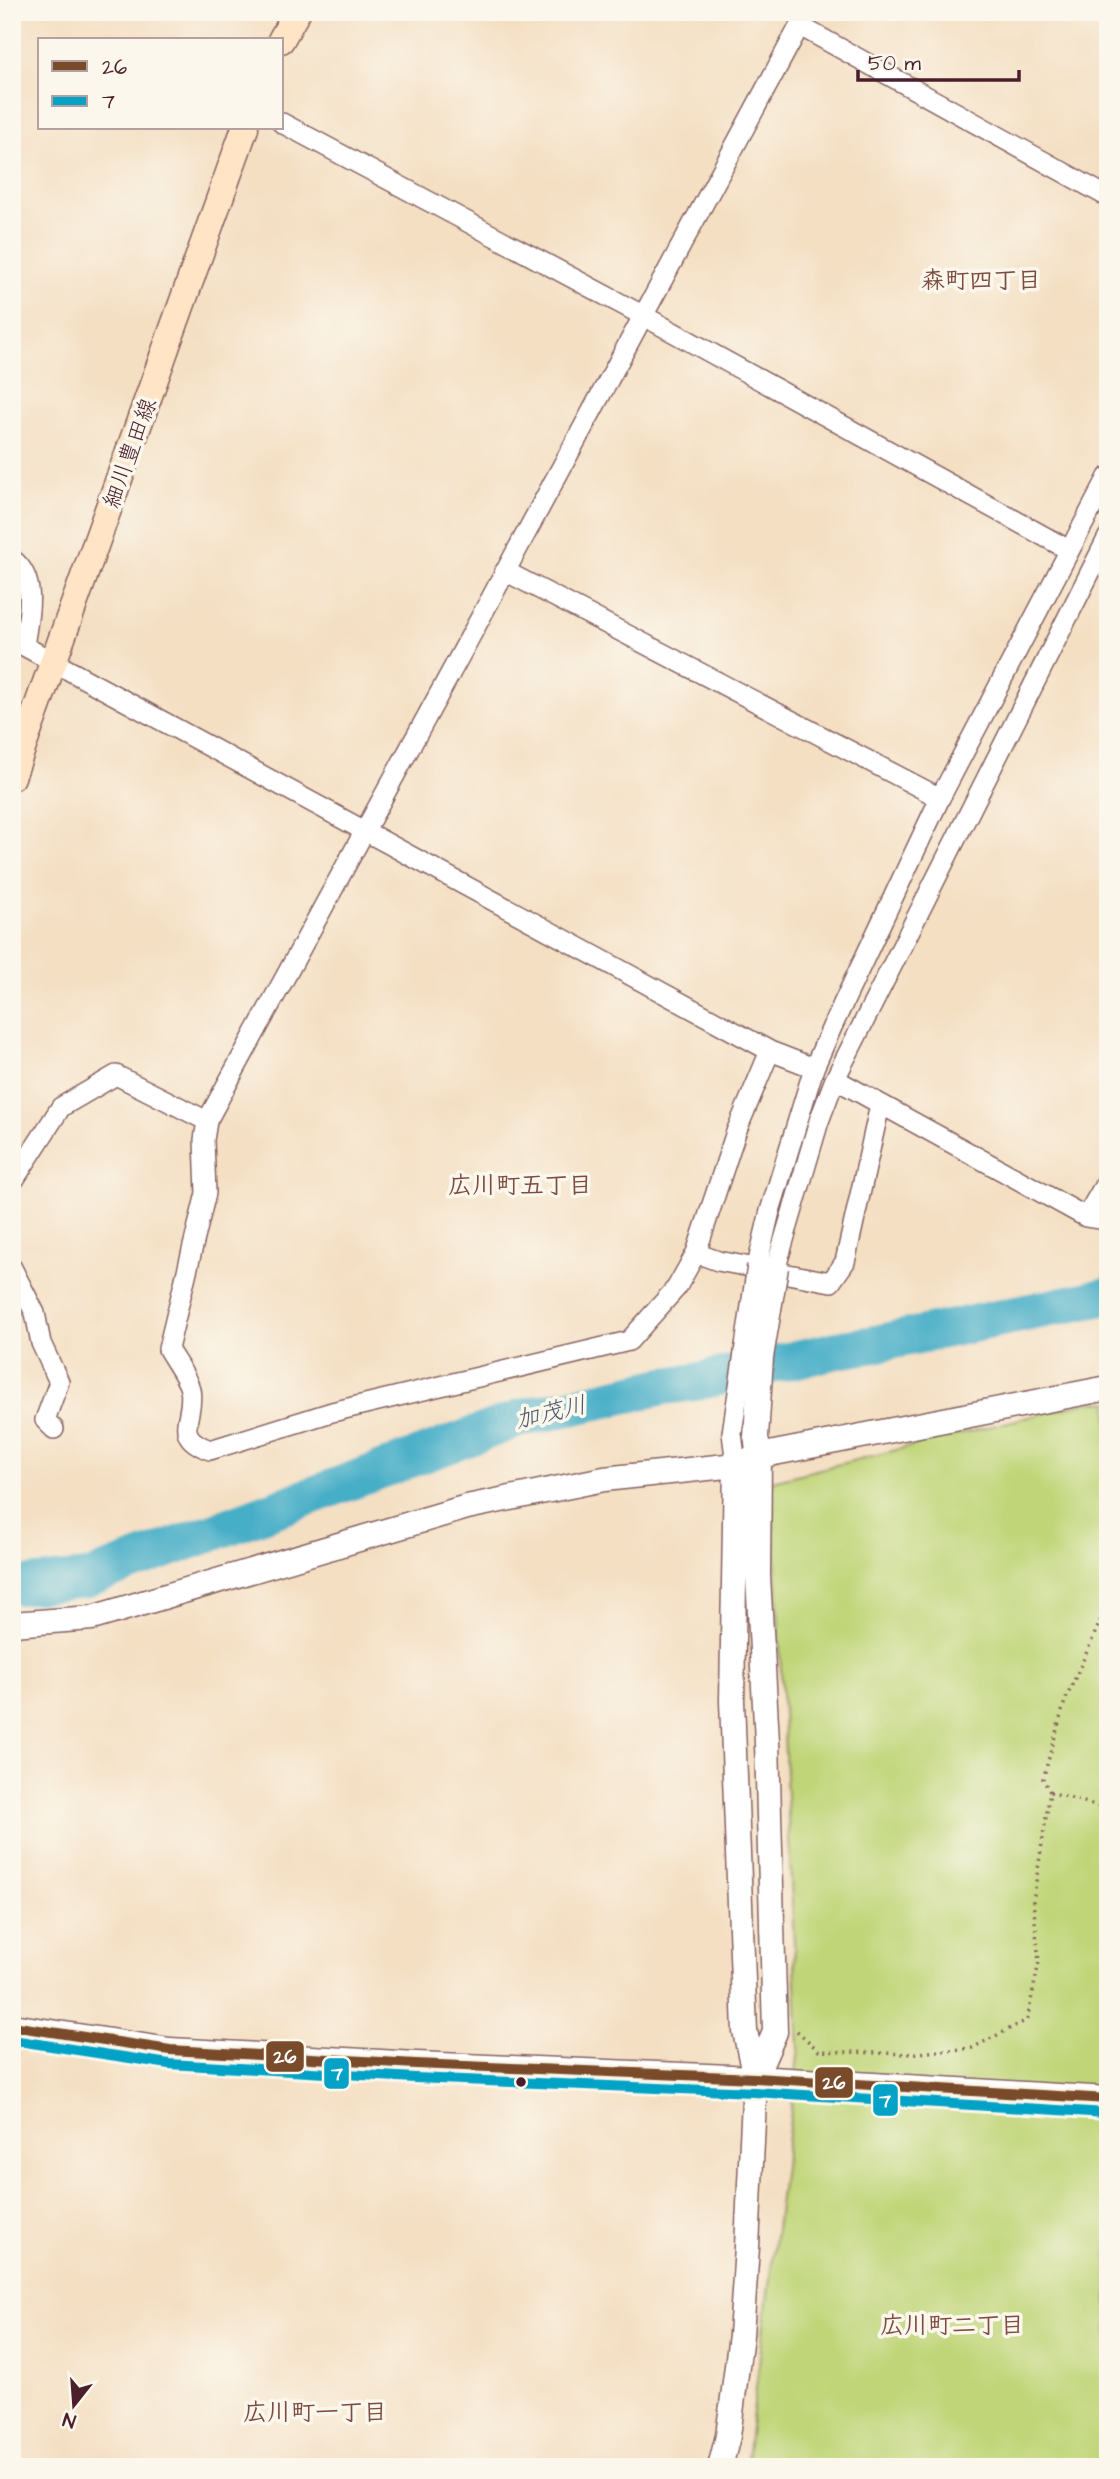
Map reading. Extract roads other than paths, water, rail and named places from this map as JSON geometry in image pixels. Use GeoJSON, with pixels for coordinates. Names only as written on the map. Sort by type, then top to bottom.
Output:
{"type":"FeatureCollection","features":[{"type":"Feature","properties":{"kind":"main road"},"geometry":{"type":"LineString","coordinates":[[282,38],[297,12]]}},
{"type":"Feature","properties":{"kind":"main road","name":"細川豊田線"},"geometry":{"type":"LineString","coordinates":[[12,777],[244,130]]}},
{"type":"Feature","properties":{"kind":"street"},"geometry":{"type":"LineString","coordinates":[[770,1051],[736,1132],[696,1253],[677,1286],[629,1340],[332,1412],[209,1450],[197,1446],[188,1437],[186,1425],[191,1394],[188,1383],[168,1349],[206,1193],[204,1140],[207,1121],[367,831],[642,315],[804,19],[1108,197]]}},
{"type":"Feature","properties":{"kind":"street"},"geometry":{"type":"LineString","coordinates":[[284,124],[642,315],[1069,550]]}},
{"type":"Feature","properties":{"kind":"street"},"geometry":{"type":"LineString","coordinates":[[720,2467],[728,2436],[741,2335],[755,2078],[745,2031],[732,1701],[746,1448],[761,1357],[770,1211],[814,1068],[940,798],[1108,477]]}},
{"type":"Feature","properties":{"kind":"street"},"geometry":{"type":"LineString","coordinates":[[767,1267],[835,1079],[1100,570],[1108,537]]}},
{"type":"Feature","properties":{"kind":"street"},"geometry":{"type":"LineString","coordinates":[[12,559],[19,564],[30,586],[24,646],[770,1051],[814,1068]]}},
{"type":"Feature","properties":{"kind":"street"},"geometry":{"type":"LineString","coordinates":[[505,571],[940,798]]}},
{"type":"Feature","properties":{"kind":"street"},"geometry":{"type":"LineString","coordinates":[[12,1183],[61,1107],[116,1075],[207,1121]]}},
{"type":"Feature","properties":{"kind":"street"},"geometry":{"type":"LineString","coordinates":[[835,1079],[1086,1217],[1108,1220]]}},
{"type":"Feature","properties":{"kind":"street"},"geometry":{"type":"LineString","coordinates":[[696,1253],[718,1261],[831,1282],[845,1262],[880,1105]]}},
{"type":"Feature","properties":{"kind":"street"},"geometry":{"type":"LineString","coordinates":[[1086,1217],[1108,1179]]}},
{"type":"Feature","properties":{"kind":"street"},"geometry":{"type":"LineString","coordinates":[[12,1268],[35,1313],[41,1343],[59,1382],[45,1420],[54,1429]]}},
{"type":"Feature","properties":{"kind":"street"},"geometry":{"type":"LineString","coordinates":[[12,1625],[92,1618],[467,1507],[746,1448],[1108,1388]]}},
{"type":"Feature","properties":{"kind":"street"},"geometry":{"type":"LineString","coordinates":[[746,1448],[758,1576],[767,1742],[775,2016],[775,2032],[755,2078]]}},
{"type":"Feature","properties":{"kind":"street"},"geometry":{"type":"LineString","coordinates":[[12,2026],[170,2050],[755,2078],[1108,2099]]}},
{"type":"Feature","properties":{"kind":"waterway","name":"加茂川"},"geometry":{"type":"LineString","coordinates":[[12,1585],[87,1579],[521,1418],[837,1350],[1108,1296]]}},
{"type":"Feature","properties":{"kind":"district","name":"森町四丁目"},"geometry":{"type":"Point","coordinates":[981,281]}},
{"type":"Feature","properties":{"kind":"district","name":"広川町五丁目"},"geometry":{"type":"Point","coordinates":[520,1186]}},
{"type":"Feature","properties":{"kind":"district","name":"広川町二丁目"},"geometry":{"type":"Point","coordinates":[952,2326]}},
{"type":"Feature","properties":{"kind":"district","name":"広川町一丁目"},"geometry":{"type":"Point","coordinates":[315,2413]}}]}
